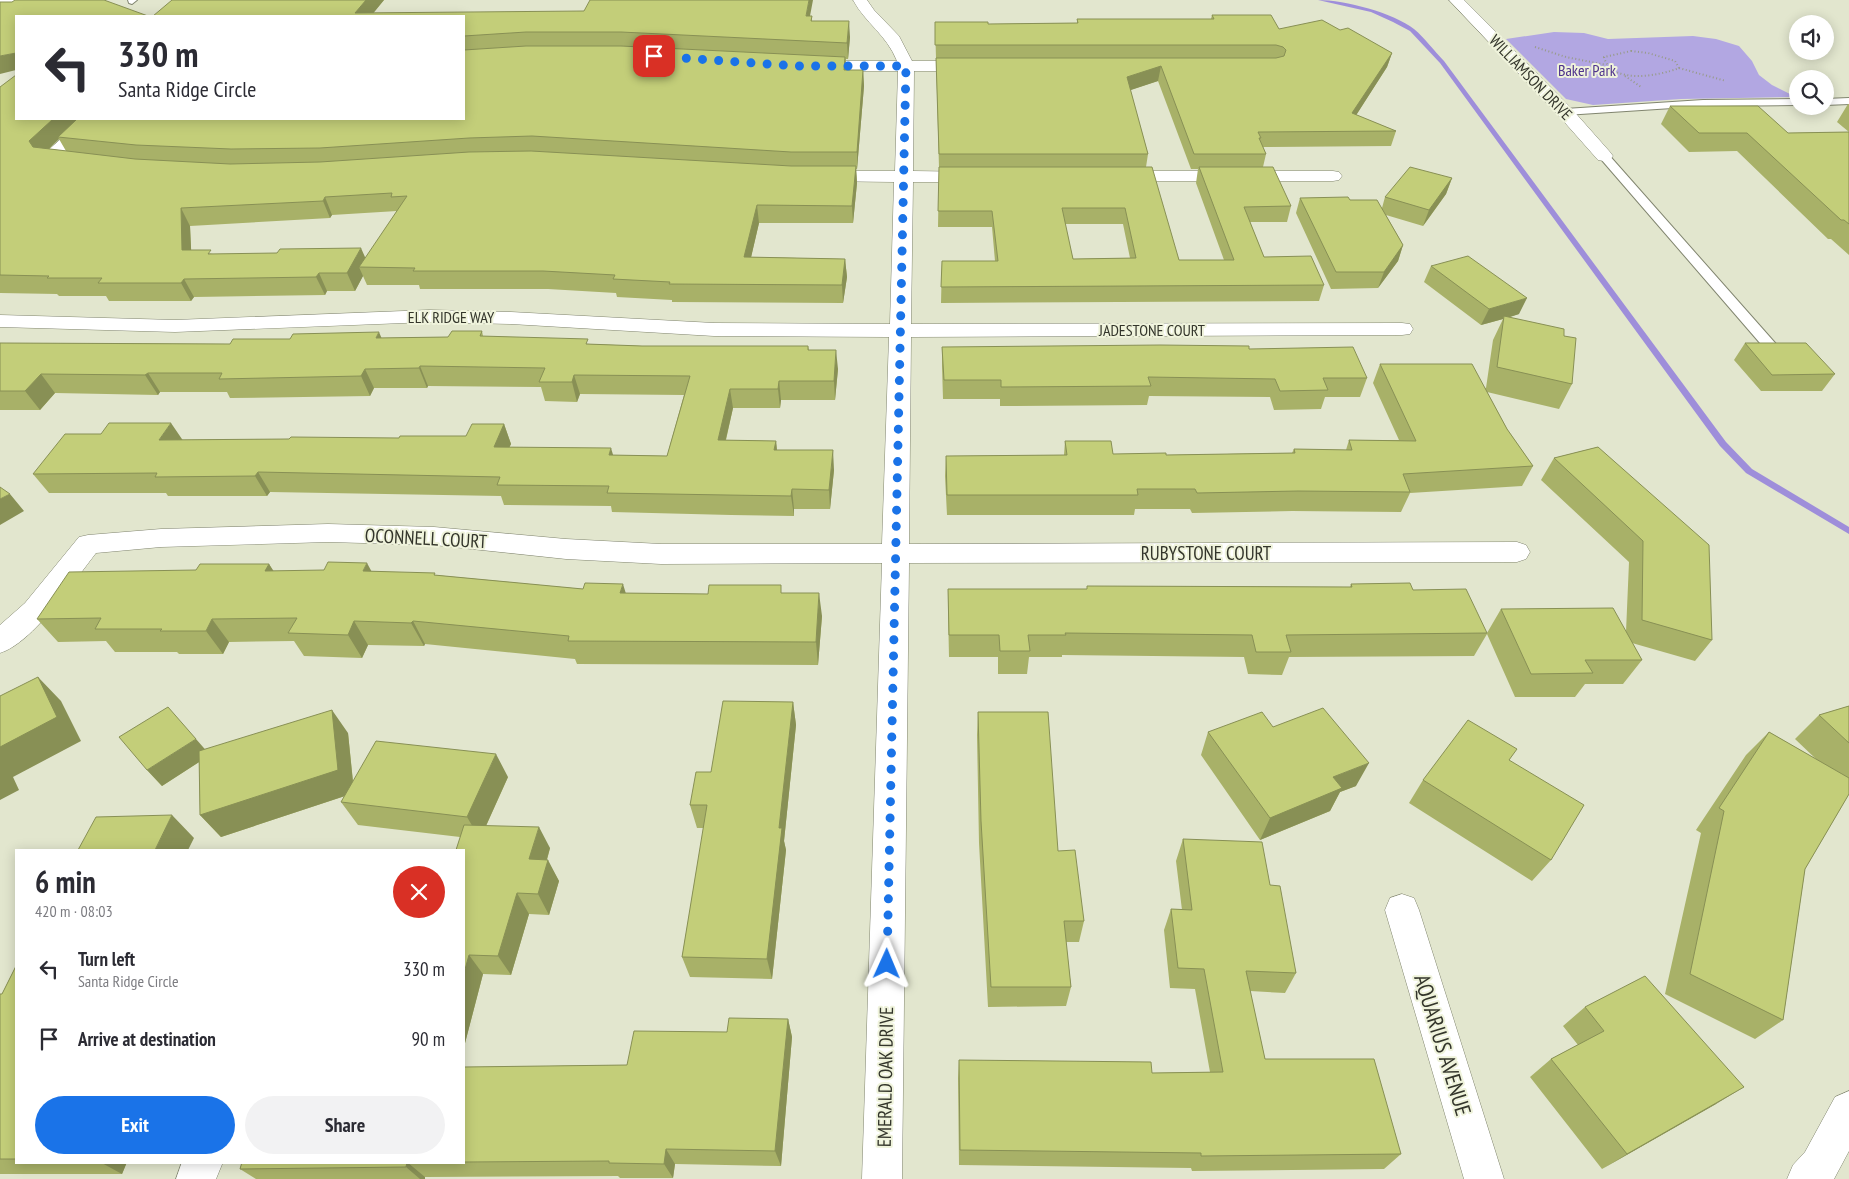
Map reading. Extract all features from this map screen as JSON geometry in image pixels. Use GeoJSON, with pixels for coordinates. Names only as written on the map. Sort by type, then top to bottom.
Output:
{"type":"FeatureCollection","features":[{"type":"Feature","properties":{"kind":"street","name":"EMERALD OAK DRIVE"},"geometry":{"type":"LineString","coordinates":[[860,0],[870,15],[894,39],[906,66],[882,1179]]}},
{"type":"Feature","properties":{"kind":"street","name":"WILLIAMSON DRIVE"},"geometry":{"type":"LineString","coordinates":[[1456,0],[1565,112],[1604,156]]}},
{"type":"Feature","properties":{"kind":"street"},"geometry":{"type":"LineString","coordinates":[[796,66],[985,66]]}},
{"type":"Feature","properties":{"kind":"street"},"geometry":{"type":"LineString","coordinates":[[91,164],[50,158],[92,120]]}},
{"type":"Feature","properties":{"kind":"street"},"geometry":{"type":"LineString","coordinates":[[802,176],[994,176]]}},
{"type":"Feature","properties":{"kind":"street"},"geometry":{"type":"LineString","coordinates":[[1104,176],[1333,176]]}},
{"type":"Feature","properties":{"kind":"street","name":"ELK RIDGE WAY"},"geometry":{"type":"LineString","coordinates":[[0,321],[84,325],[174,326],[427,316],[510,317],[708,330],[901,330]]}},
{"type":"Feature","properties":{"kind":"street","name":"JADESTONE COURT"},"geometry":{"type":"LineString","coordinates":[[901,330],[1402,329]]}},
{"type":"Feature","properties":{"kind":"street","name":"OCONNELL COURT"},"geometry":{"type":"LineString","coordinates":[[0,642],[35,610],[88,544],[161,538],[328,533],[434,536],[566,549],[661,554],[896,554]]}},
{"type":"Feature","properties":{"kind":"street","name":"RUBYSTONE COURT"},"geometry":{"type":"LineString","coordinates":[[896,554],[1517,552]]}},
{"type":"Feature","properties":{"kind":"street","name":"AQUARIUS AVENUE"},"geometry":{"type":"LineString","coordinates":[[1402,910],[1484,1179]]}},
{"type":"Feature","properties":{"kind":"street"},"geometry":{"type":"LineString","coordinates":[[1806,1179],[1819,1166],[1849,1111]]}},
{"type":"Feature","properties":{"kind":"street"},"geometry":{"type":"LineString","coordinates":[[196,1179],[202,1164]]}},
{"type":"Feature","properties":{"kind":"lane"},"geometry":{"type":"LineString","coordinates":[[0,1],[45,0]]}},
{"type":"Feature","properties":{"kind":"lane"},"geometry":{"type":"LineString","coordinates":[[1834,102],[1849,101]]}},
{"type":"Feature","properties":{"kind":"lane"},"geometry":{"type":"LineString","coordinates":[[1565,112],[1703,103],[1789,102]]}},
{"type":"Feature","properties":{"kind":"lane"},"geometry":{"type":"LineString","coordinates":[[1604,156],[1770,347]]}},
{"type":"Feature","properties":{"kind":"path"},"geometry":{"type":"LineString","coordinates":[[1531,45],[1566,57],[1606,65],[1609,70],[1633,76],[1673,71],[1679,68],[1675,61],[1654,54],[1629,51],[1612,53],[1604,57],[1606,65]]}},
{"type":"Feature","properties":{"kind":"green space","name":"Baker Park"},"geometry":{"type":"Polygon","coordinates":[[[1554,32],[1584,33],[1608,39],[1693,36],[1716,39],[1739,46],[1752,61],[1759,75],[1772,85],[1789,94],[1789,97],[1681,99],[1593,105],[1566,99],[1506,39],[1554,32]]]}},
{"type":"Feature","properties":{"kind":"building"},"geometry":{"type":"Polygon","coordinates":[[[15,0],[104,0],[145,15],[15,15],[15,53],[0,56],[0,2],[12,2],[15,0]]]}},
{"type":"Feature","properties":{"kind":"building"},"geometry":{"type":"Polygon","coordinates":[[[172,0],[366,0],[355,13],[584,11],[590,0],[809,0],[806,16],[812,16],[811,21],[849,21],[847,43],[621,32],[526,32],[465,36],[465,15],[154,15],[172,0]]]}},
{"type":"Feature","properties":{"kind":"building"},"geometry":{"type":"Polygon","coordinates":[[[1212,15],[1271,15],[1279,29],[1322,20],[1340,30],[1348,28],[1392,53],[1352,113],[1396,131],[1258,132],[1266,154],[1194,154],[1161,66],[1127,77],[1148,154],[939,154],[936,58],[1276,58],[1284,56],[1286,50],[1276,45],[935,45],[935,22],[988,22],[988,24],[1078,23],[1077,19],[1214,19],[1212,15]]]}},
{"type":"Feature","properties":{"kind":"building"},"geometry":{"type":"Polygon","coordinates":[[[526,46],[621,46],[845,57],[844,70],[863,70],[857,152],[791,152],[532,136],[469,138],[320,148],[231,149],[136,145],[58,137],[76,120],[465,120],[465,50],[526,46]]]}},
{"type":"Feature","properties":{"kind":"building"},"geometry":{"type":"Polygon","coordinates":[[[15,76],[15,120],[52,120],[29,141],[33,147],[135,159],[230,164],[320,162],[469,152],[531,151],[791,166],[856,166],[852,206],[757,205],[744,257],[845,259],[842,285],[669,284],[670,282],[613,279],[615,275],[543,271],[413,271],[415,268],[359,267],[407,196],[391,197],[392,193],[325,197],[323,201],[181,208],[182,250],[211,250],[208,254],[277,253],[280,249],[361,248],[347,273],[319,273],[316,277],[184,279],[181,283],[98,283],[102,278],[47,278],[49,276],[0,275],[0,87],[15,76]]]}},
{"type":"Feature","properties":{"kind":"building"},"geometry":{"type":"Polygon","coordinates":[[[1670,106],[1758,106],[1788,133],[1849,132],[1849,224],[1841,220],[1747,133],[1699,133],[1670,106]]]}},
{"type":"Feature","properties":{"kind":"building"},"geometry":{"type":"Polygon","coordinates":[[[939,167],[1152,167],[1179,260],[1234,260],[1199,167],[1273,167],[1291,206],[1244,207],[1264,257],[1311,256],[1324,285],[941,287],[942,261],[998,261],[992,211],[938,211],[939,167]],[[1062,208],[1073,259],[1136,258],[1125,208],[1062,208]]]}},
{"type":"Feature","properties":{"kind":"building"},"geometry":{"type":"Polygon","coordinates":[[[1410,167],[1452,178],[1429,210],[1385,197],[1410,167]]]}},
{"type":"Feature","properties":{"kind":"building"},"geometry":{"type":"Polygon","coordinates":[[[1348,197],[1350,200],[1377,200],[1403,245],[1384,272],[1336,272],[1300,198],[1348,197]]]}},
{"type":"Feature","properties":{"kind":"building"},"geometry":{"type":"Polygon","coordinates":[[[1468,256],[1527,298],[1489,309],[1431,266],[1468,256]]]}},
{"type":"Feature","properties":{"kind":"building"},"geometry":{"type":"Polygon","coordinates":[[[1504,316],[1564,329],[1564,336],[1576,338],[1572,384],[1497,367],[1504,316]]]}},
{"type":"Feature","properties":{"kind":"building"},"geometry":{"type":"Polygon","coordinates":[[[452,331],[482,331],[480,336],[588,339],[586,344],[808,346],[808,350],[836,350],[834,381],[779,381],[778,389],[730,389],[718,440],[776,441],[774,450],[833,450],[829,490],[792,489],[791,496],[607,493],[609,486],[497,485],[500,477],[258,472],[255,476],[155,477],[157,473],[33,474],[65,434],[101,434],[109,423],[171,423],[159,440],[466,436],[472,424],[504,424],[494,447],[611,448],[609,455],[667,456],[690,376],[574,375],[572,382],[539,382],[545,368],[420,366],[419,368],[365,369],[361,376],[219,379],[222,373],[148,373],[145,375],[41,374],[25,391],[0,391],[0,343],[230,344],[233,339],[290,339],[293,334],[379,332],[376,338],[448,337],[452,331]]]}},
{"type":"Feature","properties":{"kind":"building"},"geometry":{"type":"Polygon","coordinates":[[[1745,343],[1806,343],[1835,374],[1772,375],[1745,343]]]}},
{"type":"Feature","properties":{"kind":"building"},"geometry":{"type":"Polygon","coordinates":[[[1249,346],[1249,349],[1353,347],[1367,378],[1323,378],[1328,390],[1280,391],[1275,379],[1148,377],[1151,386],[1001,387],[1001,380],[944,380],[942,347],[1249,346]]]}},
{"type":"Feature","properties":{"kind":"building"},"geometry":{"type":"Polygon","coordinates":[[[1380,364],[1472,364],[1507,429],[1533,466],[1403,474],[1410,492],[1298,491],[1197,493],[1195,489],[1137,489],[1138,495],[947,495],[946,456],[1067,455],[1065,441],[1111,441],[1113,454],[1166,453],[1166,455],[1295,453],[1294,449],[1352,450],[1349,440],[1416,441],[1380,364]]]}},
{"type":"Feature","properties":{"kind":"building"},"geometry":{"type":"Polygon","coordinates":[[[1598,447],[1709,545],[1712,640],[1642,620],[1643,541],[1554,458],[1598,447]]]}},
{"type":"Feature","properties":{"kind":"building"},"geometry":{"type":"Polygon","coordinates":[[[0,487],[10,494],[0,499],[0,487]]]}},
{"type":"Feature","properties":{"kind":"building"},"geometry":{"type":"Polygon","coordinates":[[[328,562],[367,563],[363,571],[435,573],[434,575],[583,589],[585,583],[623,584],[620,593],[708,594],[709,585],[781,585],[781,593],[819,593],[816,642],[568,641],[569,636],[413,621],[411,623],[354,621],[348,635],[288,633],[297,618],[212,619],[206,631],[95,629],[101,618],[37,619],[69,572],[196,570],[200,564],[269,564],[265,571],[324,570],[328,562]]]}},
{"type":"Feature","properties":{"kind":"building"},"geometry":{"type":"Polygon","coordinates":[[[1410,583],[1413,590],[1466,589],[1487,633],[1286,635],[1291,652],[1256,652],[1252,635],[1065,633],[1066,635],[1028,635],[1030,651],[1000,651],[999,635],[949,635],[948,589],[1087,589],[1087,586],[1352,587],[1351,584],[1410,583]]]}},
{"type":"Feature","properties":{"kind":"building"},"geometry":{"type":"Polygon","coordinates":[[[1613,608],[1642,660],[1585,660],[1593,673],[1531,674],[1501,609],[1613,608]]]}},
{"type":"Feature","properties":{"kind":"building"},"geometry":{"type":"Polygon","coordinates":[[[38,677],[57,717],[0,747],[0,696],[38,677]]]}},
{"type":"Feature","properties":{"kind":"building"},"geometry":{"type":"Polygon","coordinates":[[[723,701],[793,702],[779,828],[782,828],[767,959],[682,957],[707,805],[690,805],[696,772],[711,772],[723,701]]]}},
{"type":"Feature","properties":{"kind":"building"},"geometry":{"type":"Polygon","coordinates":[[[1849,706],[1849,743],[1819,715],[1849,706]]]}},
{"type":"Feature","properties":{"kind":"building"},"geometry":{"type":"Polygon","coordinates":[[[168,707],[196,739],[147,770],[119,737],[168,707]]]}},
{"type":"Feature","properties":{"kind":"building"},"geometry":{"type":"Polygon","coordinates":[[[1323,708],[1369,763],[1333,777],[1342,788],[1270,818],[1208,732],[1262,712],[1273,727],[1323,708]]]}},
{"type":"Feature","properties":{"kind":"building"},"geometry":{"type":"Polygon","coordinates":[[[332,710],[338,770],[200,815],[199,751],[332,710]]]}},
{"type":"Feature","properties":{"kind":"building"},"geometry":{"type":"Polygon","coordinates":[[[978,712],[1048,712],[1058,851],[1075,850],[1084,921],[1064,921],[1071,987],[991,987],[981,821],[978,712]]]}},
{"type":"Feature","properties":{"kind":"building"},"geometry":{"type":"Polygon","coordinates":[[[1468,720],[1517,749],[1509,760],[1584,805],[1551,860],[1423,780],[1468,720]]]}},
{"type":"Feature","properties":{"kind":"building"},"geometry":{"type":"Polygon","coordinates":[[[1769,732],[1849,778],[1849,794],[1805,869],[1783,1020],[1690,974],[1724,811],[1719,808],[1769,732]]]}},
{"type":"Feature","properties":{"kind":"building"},"geometry":{"type":"Polygon","coordinates":[[[376,741],[496,754],[467,817],[341,802],[376,741]]]}},
{"type":"Feature","properties":{"kind":"building"},"geometry":{"type":"Polygon","coordinates":[[[172,815],[155,849],[79,849],[96,817],[172,815]]]}},
{"type":"Feature","properties":{"kind":"building"},"geometry":{"type":"Polygon","coordinates":[[[464,825],[539,827],[529,859],[548,860],[538,894],[517,893],[498,956],[469,955],[465,969],[465,849],[456,849],[464,825]]]}},
{"type":"Feature","properties":{"kind":"building"},"geometry":{"type":"Polygon","coordinates":[[[1183,839],[1262,842],[1270,885],[1280,886],[1296,973],[1246,971],[1265,1059],[1374,1059],[1401,1154],[1201,1156],[1201,1153],[960,1150],[959,1060],[1151,1062],[1152,1073],[1223,1072],[1204,969],[1178,968],[1171,909],[1192,910],[1183,839]]]}},
{"type":"Feature","properties":{"kind":"building"},"geometry":{"type":"Polygon","coordinates":[[[15,968],[15,1159],[0,1159],[0,994],[2,994],[15,968]]]}},
{"type":"Feature","properties":{"kind":"building"},"geometry":{"type":"Polygon","coordinates":[[[1645,976],[1744,1087],[1627,1154],[1551,1059],[1604,1031],[1585,1007],[1645,976]]]}},
{"type":"Feature","properties":{"kind":"building"},"geometry":{"type":"Polygon","coordinates":[[[729,1018],[788,1019],[775,1151],[666,1149],[664,1164],[609,1163],[609,1161],[465,1162],[465,1067],[627,1065],[634,1031],[727,1032],[729,1018]]]}},
{"type":"Feature","properties":{"kind":"building"},"geometry":{"type":"Polygon","coordinates":[[[241,1164],[407,1164],[406,1167],[240,1169],[241,1164]]]}},
{"type":"Feature","properties":{"kind":"waterway"},"geometry":{"type":"LineString","coordinates":[[1321,0],[1373,11],[1412,30],[1442,62],[1723,444],[1749,471],[1849,531]]}},
{"type":"Feature","properties":{"kind":"route"},"geometry":{"type":"LineString","coordinates":[[654,56],[796,66],[906,66],[887,964]]}}]}
